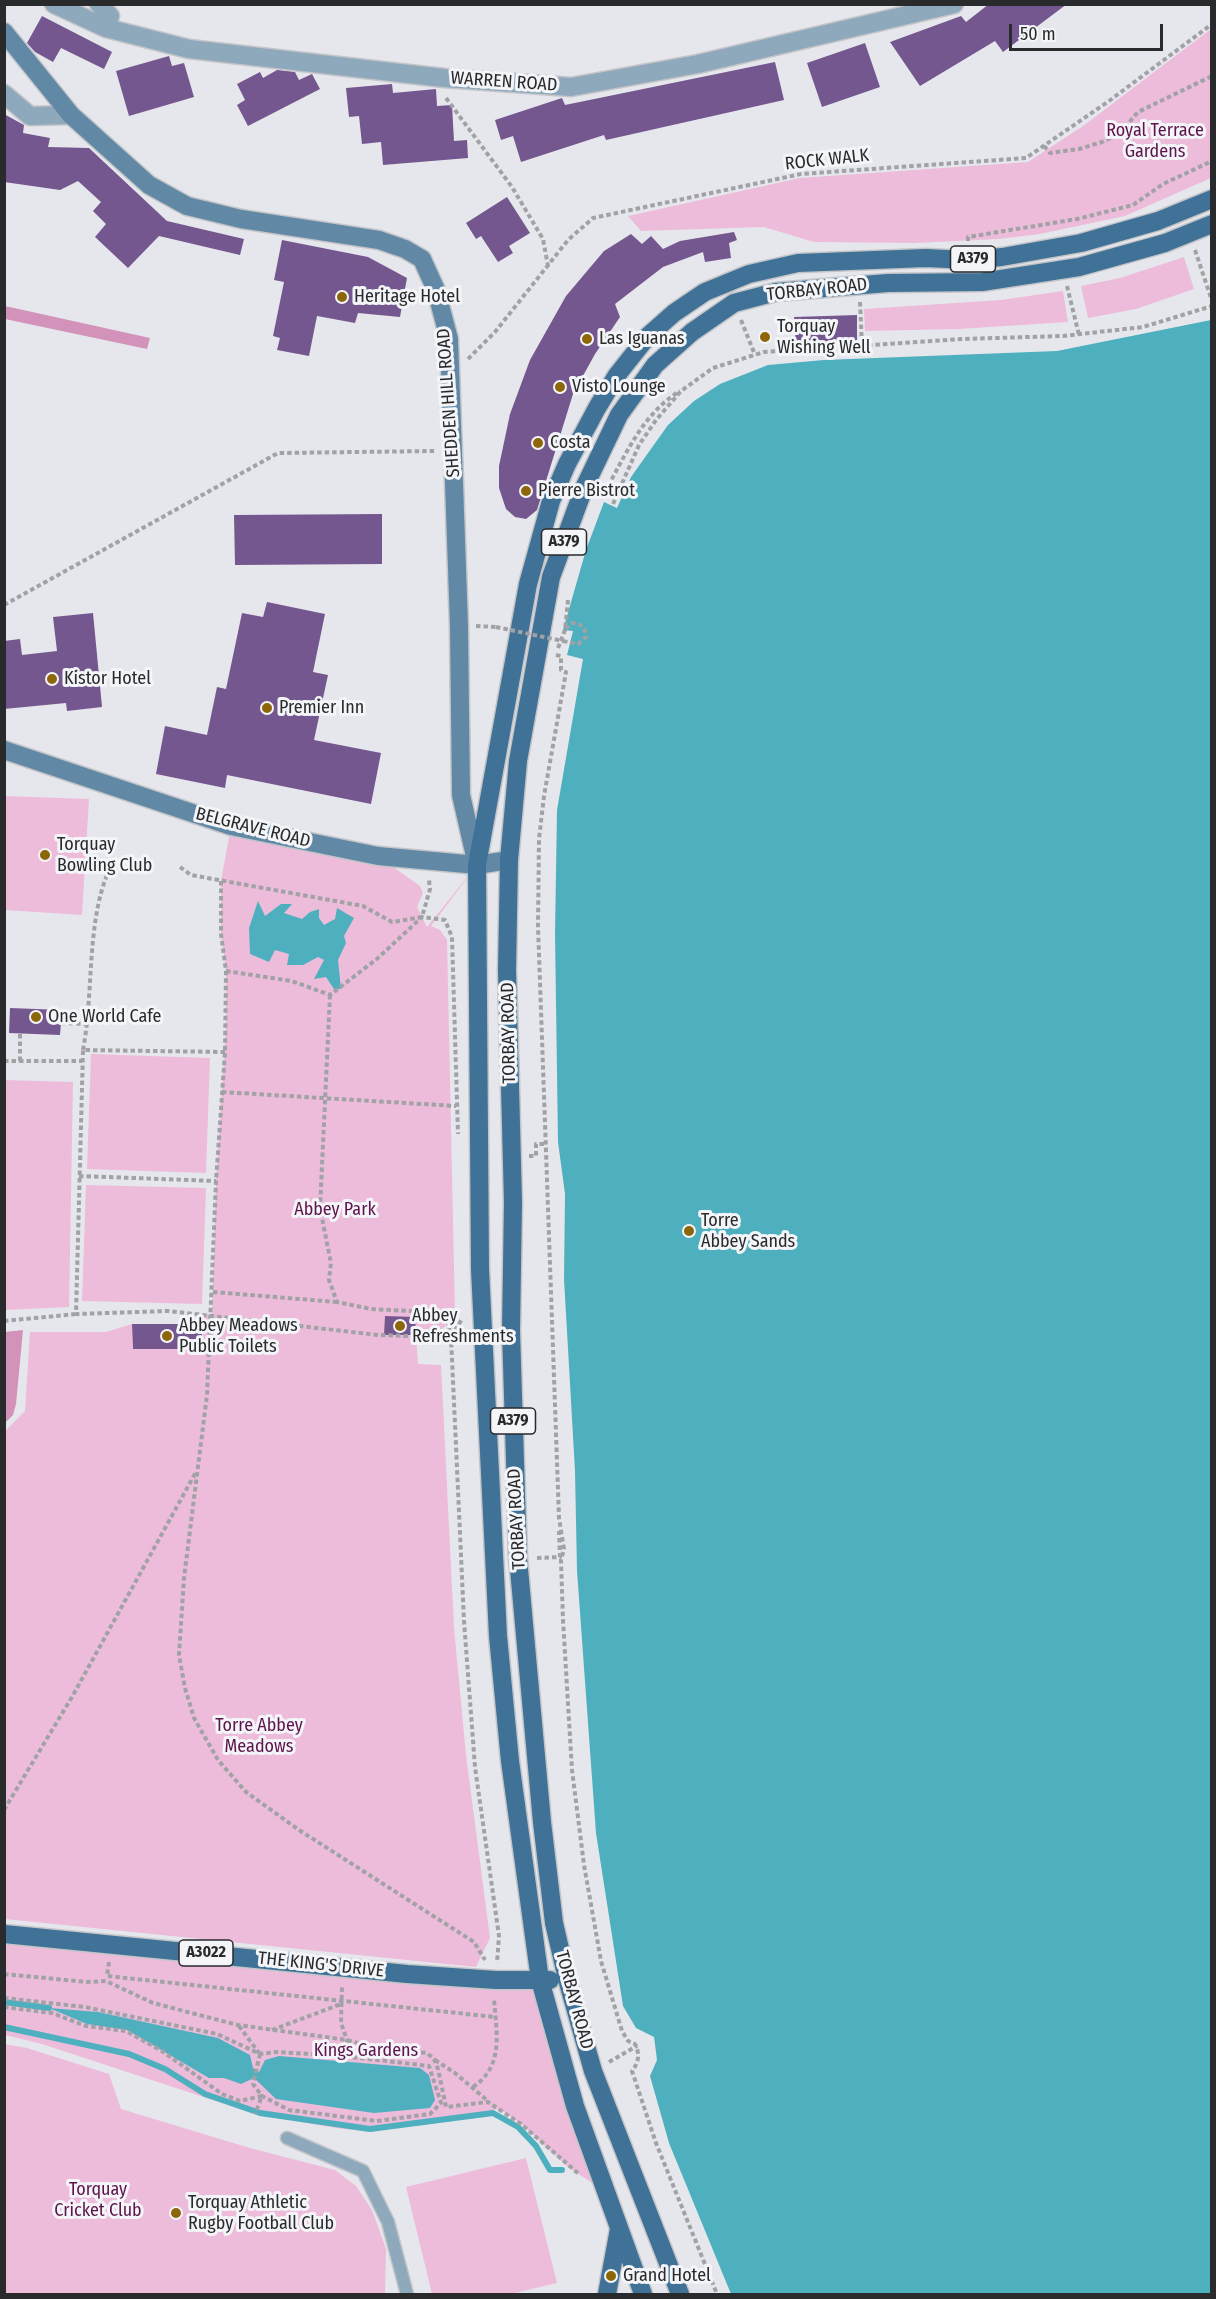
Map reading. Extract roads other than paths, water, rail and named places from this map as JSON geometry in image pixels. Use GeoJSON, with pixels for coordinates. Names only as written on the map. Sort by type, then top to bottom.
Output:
{"type":"FeatureCollection","features":[{"type":"Feature","properties":{"kind":"main road","name":"TORBAY ROAD"},"geometry":{"type":"LineString","coordinates":[[643,2295],[575,2106],[540,1980],[510,1761],[498,1636],[483,1338],[477,1118],[477,865],[528,584],[550,501],[584,430],[617,375],[648,336],[674,313],[705,292],[749,274],[798,263],[926,258],[966,260],[1002,257],[1081,243],[1158,221],[1212,200]]}},
{"type":"Feature","properties":{"kind":"main road","name":"TORBAY ROAD"},"geometry":{"type":"LineString","coordinates":[[680,2295],[593,2071],[554,1923],[542,1822],[518,1558],[511,1331],[513,1202],[507,970],[509,860],[518,761],[551,577],[584,488],[620,415],[655,365],[692,332],[734,303],[776,292],[859,285],[982,282],[1064,270],[1165,243],[1212,224]]}},
{"type":"Feature","properties":{"kind":"main road","name":"THE KING'S DRIVE"},"geometry":{"type":"LineString","coordinates":[[4,1934],[408,1974],[495,1987],[540,1980],[567,1979]]}},
{"type":"Feature","properties":{"kind":"main road"},"geometry":{"type":"LineString","coordinates":[[607,2295],[620,2227]]}},
{"type":"Feature","properties":{"kind":"street","name":"WARREN ROAD"},"geometry":{"type":"LineString","coordinates":[[54,4],[106,28],[189,49],[444,78],[571,87],[698,64],[947,5]]}},
{"type":"Feature","properties":{"kind":"street"},"geometry":{"type":"LineString","coordinates":[[99,4],[110,16],[106,28]]}},
{"type":"Feature","properties":{"kind":"street","name":"SHEDDEN HILL ROAD"},"geometry":{"type":"LineString","coordinates":[[4,32],[71,115],[149,185],[187,206],[241,219],[379,240],[405,249],[422,259],[436,290],[449,339],[454,452],[461,795],[477,865]]}},
{"type":"Feature","properties":{"kind":"street"},"geometry":{"type":"LineString","coordinates":[[4,94],[30,117],[71,115]]}},
{"type":"Feature","properties":{"kind":"street","name":"BELGRAVE ROAD"},"geometry":{"type":"LineString","coordinates":[[4,750],[231,826],[378,856],[477,865],[509,860]]}},
{"type":"Feature","properties":{"kind":"lane"},"geometry":{"type":"LineString","coordinates":[[287,2138],[363,2171],[388,2222],[407,2295]]}},
{"type":"Feature","properties":{"kind":"water"},"geometry":{"type":"Polygon","coordinates":[[[1211,320],[1211,2294],[731,2294],[669,2143],[650,2076],[657,2060],[654,2037],[636,2028],[623,2006],[596,1833],[577,1571],[575,1471],[564,1279],[565,1194],[558,1142],[555,934],[557,810],[583,659],[567,655],[573,631],[563,630],[586,550],[604,502],[617,508],[631,477],[668,425],[694,401],[720,384],[768,365],[824,360],[1057,351],[1211,320]]]}},
{"type":"Feature","properties":{"kind":"water"},"geometry":{"type":"Polygon","coordinates":[[[258,901],[265,916],[281,904],[292,904],[284,913],[302,919],[310,912],[319,909],[319,918],[324,925],[335,919],[337,908],[354,918],[344,936],[346,943],[338,960],[341,989],[334,989],[326,977],[314,979],[324,960],[318,957],[303,965],[287,965],[289,954],[275,950],[269,962],[250,954],[249,928],[258,901]]]}},
{"type":"Feature","properties":{"kind":"water"},"geometry":{"type":"Polygon","coordinates":[[[49,2008],[98,2012],[218,2038],[250,2055],[253,2068],[259,2072],[265,2060],[279,2056],[420,2068],[429,2075],[435,2100],[430,2108],[374,2113],[276,2099],[254,2078],[241,2084],[224,2078],[209,2078],[127,2030],[87,2024],[49,2008]]]}},
{"type":"Feature","properties":{"kind":"waterway"},"geometry":{"type":"LineString","coordinates":[[4,2002],[49,2008]]}},
{"type":"Feature","properties":{"kind":"waterway"},"geometry":{"type":"LineString","coordinates":[[4,2027],[129,2054],[165,2069],[205,2094],[260,2113],[370,2129],[493,2113],[518,2127],[536,2146],[550,2170],[562,2170]]}},
{"type":"Feature","properties":{"kind":"place","name":"Heritage Hotel"},"geometry":{"type":"Point","coordinates":[342,297]}},
{"type":"Feature","properties":{"kind":"place","name":"Torquay Wishing Well"},"geometry":{"type":"Point","coordinates":[765,337]}},
{"type":"Feature","properties":{"kind":"place","name":"Las Iguanas"},"geometry":{"type":"Point","coordinates":[587,339]}},
{"type":"Feature","properties":{"kind":"place","name":"Visto Lounge"},"geometry":{"type":"Point","coordinates":[560,387]}},
{"type":"Feature","properties":{"kind":"place","name":"Costa"},"geometry":{"type":"Point","coordinates":[538,443]}},
{"type":"Feature","properties":{"kind":"place","name":"Pierre Bistrot"},"geometry":{"type":"Point","coordinates":[526,491]}},
{"type":"Feature","properties":{"kind":"place","name":"Kistor Hotel"},"geometry":{"type":"Point","coordinates":[52,679]}},
{"type":"Feature","properties":{"kind":"place","name":"Premier Inn"},"geometry":{"type":"Point","coordinates":[267,708]}},
{"type":"Feature","properties":{"kind":"place","name":"Torquay Bowling Club"},"geometry":{"type":"Point","coordinates":[45,855]}},
{"type":"Feature","properties":{"kind":"place","name":"One World Cafe"},"geometry":{"type":"Point","coordinates":[36,1017]}},
{"type":"Feature","properties":{"kind":"place","name":"Torre Abbey Sands"},"geometry":{"type":"Point","coordinates":[689,1231]}},
{"type":"Feature","properties":{"kind":"place","name":"Abbey Refreshments"},"geometry":{"type":"Point","coordinates":[400,1326]}},
{"type":"Feature","properties":{"kind":"place","name":"Abbey Meadows Public Toilets"},"geometry":{"type":"Point","coordinates":[167,1336]}},
{"type":"Feature","properties":{"kind":"place","name":"Torquay Athletic Rugby Football Club"},"geometry":{"type":"Point","coordinates":[176,2213]}},
{"type":"Feature","properties":{"kind":"place","name":"Grand Hotel"},"geometry":{"type":"Point","coordinates":[611,2276]}},
{"type":"Feature","properties":{"kind":"park label","name":"Royal Terrace Gardens"},"geometry":{"type":"Point","coordinates":[1155,141]}},
{"type":"Feature","properties":{"kind":"park label","name":"Abbey Park"},"geometry":{"type":"Point","coordinates":[335,1210]}},
{"type":"Feature","properties":{"kind":"park label","name":"Torre Abbey Meadows"},"geometry":{"type":"Point","coordinates":[259,1736]}},
{"type":"Feature","properties":{"kind":"park label","name":"Kings Gardens"},"geometry":{"type":"Point","coordinates":[366,2051]}},
{"type":"Feature","properties":{"kind":"park label","name":"Torquay Cricket Club"},"geometry":{"type":"Point","coordinates":[98,2200]}}]}
